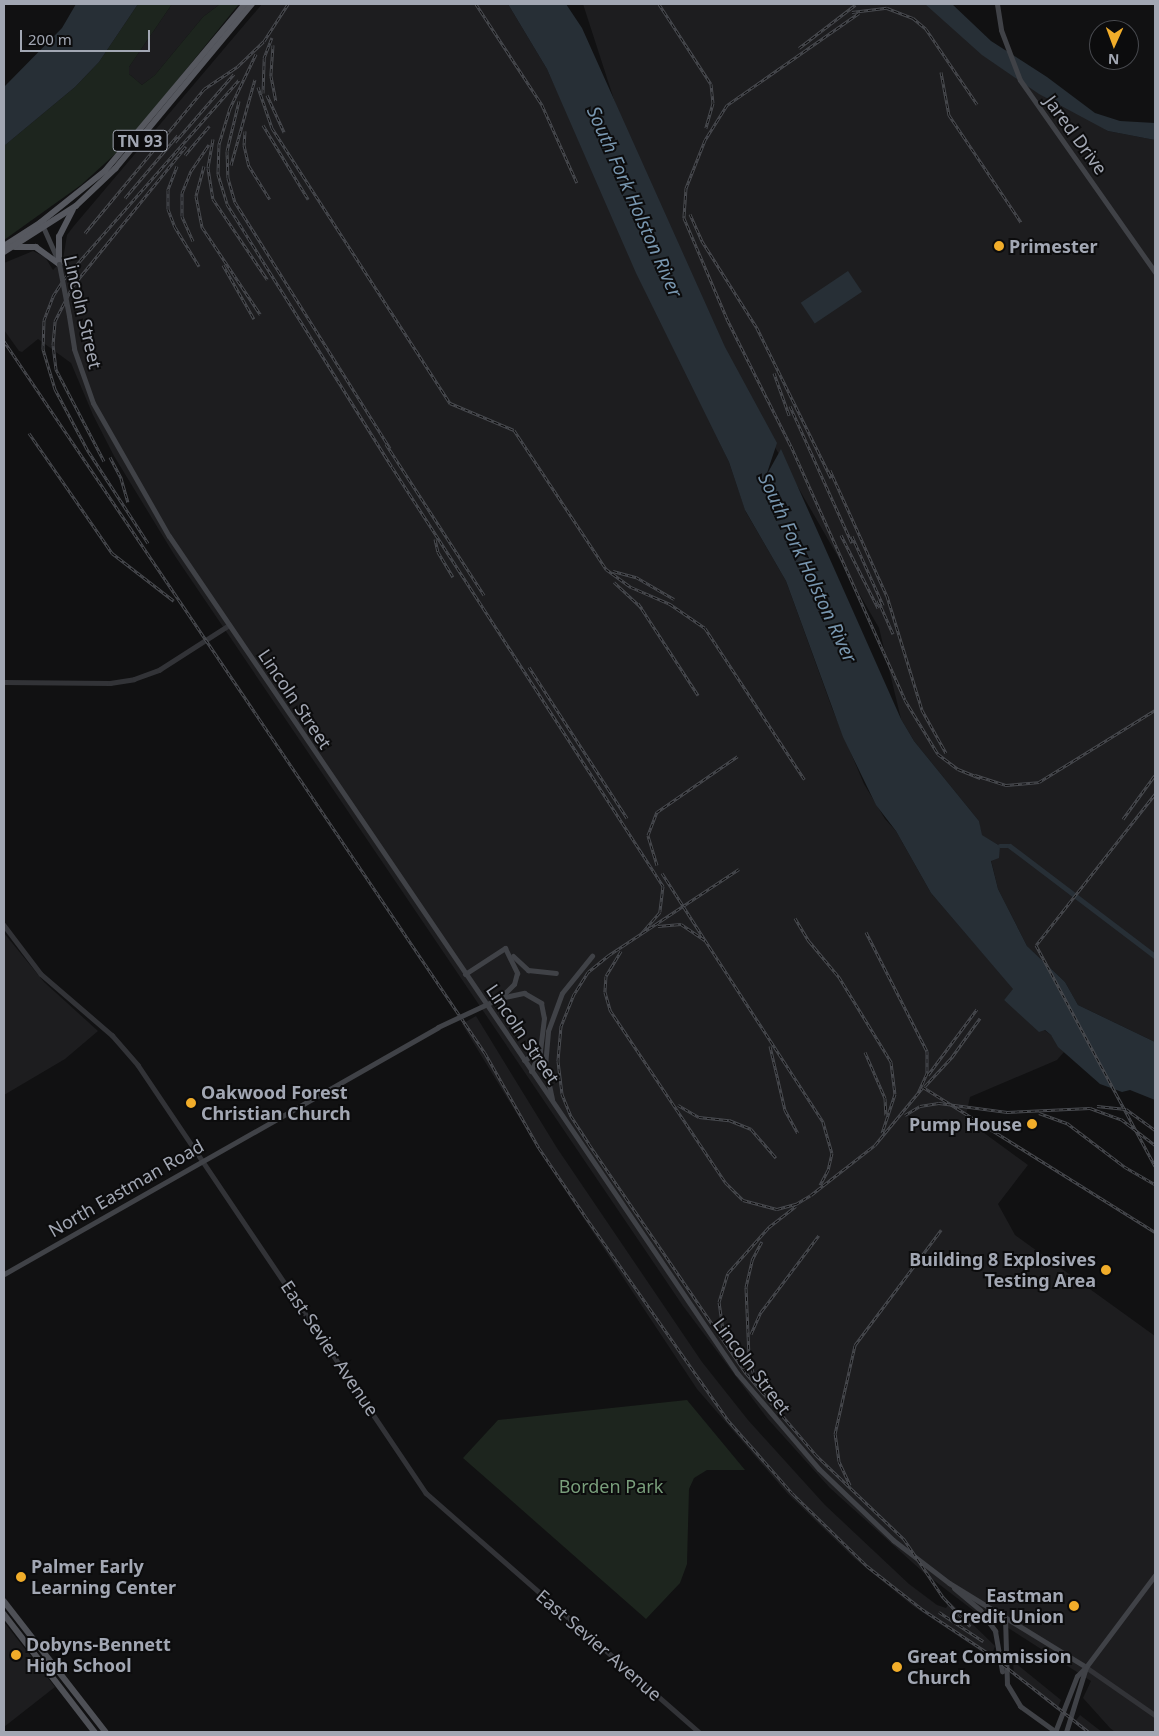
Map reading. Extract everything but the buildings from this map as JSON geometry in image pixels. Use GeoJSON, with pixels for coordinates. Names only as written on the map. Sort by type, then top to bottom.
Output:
{"type":"FeatureCollection","features":[{"type":"Feature","properties":{"kind":"highway","name":"TN 93"},"geometry":{"type":"LineString","coordinates":[[4,246],[40,223],[81,192],[116,160],[245,4]]}},
{"type":"Feature","properties":{"kind":"highway","name":"TN 93"},"geometry":{"type":"LineString","coordinates":[[4,252],[44,229],[76,206],[135,148],[252,4]]}},
{"type":"Feature","properties":{"kind":"highway"},"geometry":{"type":"LineString","coordinates":[[59,264],[58,245],[61,230],[76,206]]}},
{"type":"Feature","properties":{"kind":"highway"},"geometry":{"type":"LineString","coordinates":[[40,223],[44,229]]}},
{"type":"Feature","properties":{"kind":"highway"},"geometry":{"type":"LineString","coordinates":[[13,248],[36,247],[59,264]]}},
{"type":"Feature","properties":{"kind":"main road","name":"Jared Drive"},"geometry":{"type":"LineString","coordinates":[[997,4],[1001,30],[1009,56],[1026,90],[1155,272]]}},
{"type":"Feature","properties":{"kind":"main road","name":"Lincoln Street"},"geometry":{"type":"LineString","coordinates":[[44,229],[59,264],[74,349],[96,409],[169,536],[709,1334],[762,1404],[844,1494],[893,1540],[949,1583],[1086,1667]]}},
{"type":"Feature","properties":{"kind":"main road"},"geometry":{"type":"LineString","coordinates":[[466,974],[505,948],[528,970],[556,973]]}},
{"type":"Feature","properties":{"kind":"main road"},"geometry":{"type":"LineString","coordinates":[[500,998],[516,979],[517,968],[509,953]]}},
{"type":"Feature","properties":{"kind":"main road"},"geometry":{"type":"LineString","coordinates":[[554,1104],[545,1066],[548,1031],[562,993],[592,956]]}},
{"type":"Feature","properties":{"kind":"main road"},"geometry":{"type":"LineString","coordinates":[[500,998],[524,993],[540,1003],[544,1013],[540,1051],[531,1071]]}},
{"type":"Feature","properties":{"kind":"main road","name":"North Eastman Road"},"geometry":{"type":"LineString","coordinates":[[4,1274],[438,1027],[500,998]]}},
{"type":"Feature","properties":{"kind":"main road"},"geometry":{"type":"LineString","coordinates":[[524,1060],[540,1051]]}},
{"type":"Feature","properties":{"kind":"main road"},"geometry":{"type":"LineString","coordinates":[[949,1583],[980,1610],[996,1631],[1005,1679],[1020,1706],[1055,1732],[1077,1676],[1086,1667],[1155,1575]]}},
{"type":"Feature","properties":{"kind":"main road"},"geometry":{"type":"LineString","coordinates":[[4,1601],[106,1732]]}},
{"type":"Feature","properties":{"kind":"main road"},"geometry":{"type":"LineString","coordinates":[[4,1614],[95,1732]]}},
{"type":"Feature","properties":{"kind":"main road"},"geometry":{"type":"LineString","coordinates":[[1005,1617],[1005,1679]]}},
{"type":"Feature","properties":{"kind":"main road"},"geometry":{"type":"LineString","coordinates":[[1066,1732],[1086,1667]]}},
{"type":"Feature","properties":{"kind":"street"},"geometry":{"type":"LineString","coordinates":[[4,682],[110,683],[134,679],[159,670],[229,625]]}},
{"type":"Feature","properties":{"kind":"street","name":"East Sevier Avenue"},"geometry":{"type":"LineString","coordinates":[[4,925],[41,974],[125,1049],[203,1160],[426,1493],[699,1732]]}},
{"type":"Feature","properties":{"kind":"street","name":"Lincoln Street"},"geometry":{"type":"LineString","coordinates":[[1086,1667],[1155,1715]]}},
{"type":"Feature","properties":{"kind":"shaded area"},"geometry":{"type":"Polygon","coordinates":[[[172,4],[220,4],[203,17],[155,75],[142,85],[129,74],[129,67],[172,4]]]}},
{"type":"Feature","properties":{"kind":"shaded area"},"geometry":{"type":"Polygon","coordinates":[[[262,4],[508,4],[547,69],[729,462],[746,512],[786,581],[832,708],[864,784],[885,819],[896,831],[931,893],[1014,989],[1004,1000],[1051,1035],[1064,1052],[1057,1060],[970,1097],[965,1119],[1028,1165],[998,1204],[1015,1235],[1155,1336],[1155,1732],[1115,1732],[1110,1728],[1083,1698],[1091,1681],[988,1615],[982,1617],[923,1572],[830,1488],[767,1418],[683,1306],[175,556],[114,456],[93,415],[71,363],[38,339],[22,352],[19,351],[4,330],[4,263],[33,251],[45,257],[53,270],[63,259],[67,235],[73,227],[262,4]]]}},
{"type":"Feature","properties":{"kind":"shaded area"},"geometry":{"type":"Polygon","coordinates":[[[583,4],[926,4],[1108,131],[1155,140],[1155,1042],[1078,1005],[1065,982],[1027,946],[998,889],[991,860],[1000,846],[981,835],[979,821],[914,741],[901,719],[879,628],[742,390],[630,149],[583,4]]]}},
{"type":"Feature","properties":{"kind":"shaded area"},"geometry":{"type":"Polygon","coordinates":[[[4,933],[44,982],[98,1031],[65,1059],[4,1095],[4,933]]]}},
{"type":"Feature","properties":{"kind":"shaded area"},"geometry":{"type":"Polygon","coordinates":[[[476,1016],[557,1148],[702,1362],[748,1420],[825,1505],[909,1584],[937,1605],[946,1608],[950,1602],[995,1646],[991,1658],[913,1606],[854,1558],[787,1493],[697,1389],[545,1160],[462,1024],[476,1016]]]}},
{"type":"Feature","properties":{"kind":"shaded area","name":"Dobyns-Bennett High School"},"geometry":{"type":"Polygon","coordinates":[[[4,1622],[55,1687],[4,1727],[4,1622]]]}},
{"type":"Feature","properties":{"kind":"shaded area"},"geometry":{"type":"Polygon","coordinates":[[[1013,1661],[1061,1700],[1057,1710],[1014,1676],[1013,1661]]]}},
{"type":"Feature","properties":{"kind":"shaded area"},"geometry":{"type":"Polygon","coordinates":[[[1080,1715],[1102,1732],[1085,1732],[1074,1723],[1080,1715]]]}},
{"type":"Feature","properties":{"kind":"green space"},"geometry":{"type":"Polygon","coordinates":[[[138,4],[172,4],[129,67],[129,74],[142,85],[155,75],[203,17],[220,4],[239,4],[124,146],[81,185],[4,240],[4,146],[75,87],[99,62],[138,4]]]}},
{"type":"Feature","properties":{"kind":"green space","name":"Borden Park"},"geometry":{"type":"Polygon","coordinates":[[[687,1400],[745,1470],[707,1470],[694,1478],[689,1489],[687,1564],[680,1583],[646,1619],[463,1458],[498,1420],[687,1400]]]}},
{"type":"Feature","properties":{"kind":"water"},"geometry":{"type":"Polygon","coordinates":[[[76,4],[138,4],[99,62],[75,87],[4,146],[4,87],[62,28],[76,4]]]}},
{"type":"Feature","properties":{"kind":"water","name":"South Fork Holston River"},"geometry":{"type":"Polygon","coordinates":[[[508,4],[566,4],[582,28],[725,347],[777,443],[766,476],[781,449],[901,719],[914,741],[979,821],[982,835],[1000,846],[999,858],[991,861],[998,889],[1027,946],[1065,982],[1078,1005],[1155,1042],[1155,1100],[1130,1090],[1122,1092],[1100,1084],[1058,1047],[1051,1035],[1045,1030],[1039,1032],[1004,1000],[1013,989],[931,893],[896,831],[876,805],[843,737],[786,581],[745,510],[729,462],[636,273],[547,69],[508,4]]]}},
{"type":"Feature","properties":{"kind":"water"},"geometry":{"type":"Polygon","coordinates":[[[925,4],[952,4],[991,41],[1047,77],[1095,113],[1120,121],[1155,123],[1155,140],[1108,131],[1039,94],[982,55],[925,4]]]}},
{"type":"Feature","properties":{"kind":"water"},"geometry":{"type":"Polygon","coordinates":[[[848,271],[862,292],[815,324],[801,303],[848,271]]]}},
{"type":"Feature","properties":{"kind":"waterway"},"geometry":{"type":"LineString","coordinates":[[1000,846],[1010,846],[1155,956]]}},
{"type":"Feature","properties":{"kind":"railway"},"geometry":{"type":"LineString","coordinates":[[85,233],[204,89],[237,67],[264,41],[288,4]]}},
{"type":"Feature","properties":{"kind":"railway"},"geometry":{"type":"LineString","coordinates":[[476,4],[542,105],[577,183]]}},
{"type":"Feature","properties":{"kind":"railway"},"geometry":{"type":"LineString","coordinates":[[659,4],[711,84],[713,103],[706,128]]}},
{"type":"Feature","properties":{"kind":"railway"},"geometry":{"type":"LineString","coordinates":[[799,48],[855,5]]}},
{"type":"Feature","properties":{"kind":"railway"},"geometry":{"type":"LineString","coordinates":[[852,12],[887,8],[913,18],[926,29],[977,104]]}},
{"type":"Feature","properties":{"kind":"railway"},"geometry":{"type":"LineString","coordinates":[[859,13],[727,105],[705,140],[686,188],[684,218],[727,319],[791,446],[905,700],[938,754],[958,769],[980,778]]}},
{"type":"Feature","properties":{"kind":"railway"},"geometry":{"type":"LineString","coordinates":[[263,93],[264,58],[272,37]]}},
{"type":"Feature","properties":{"kind":"railway"},"geometry":{"type":"LineString","coordinates":[[273,45],[271,76],[276,101]]}},
{"type":"Feature","properties":{"kind":"railway"},"geometry":{"type":"LineString","coordinates":[[256,54],[230,108],[219,144],[218,174],[227,204],[392,467],[663,886],[660,912],[642,933]]}},
{"type":"Feature","properties":{"kind":"railway"},"geometry":{"type":"LineString","coordinates":[[941,72],[949,115],[1021,222]]}},
{"type":"Feature","properties":{"kind":"railway"},"geometry":{"type":"LineString","coordinates":[[175,142],[234,74]]}},
{"type":"Feature","properties":{"kind":"railway"},"geometry":{"type":"LineString","coordinates":[[231,165],[255,79]]}},
{"type":"Feature","properties":{"kind":"railway"},"geometry":{"type":"LineString","coordinates":[[148,543],[87,449],[55,389],[43,349],[44,320],[53,296],[64,279],[239,80]]}},
{"type":"Feature","properties":{"kind":"railway"},"geometry":{"type":"LineString","coordinates":[[258,87],[272,128],[450,403],[514,430],[606,569],[631,587],[670,604],[705,628],[804,779]]}},
{"type":"Feature","properties":{"kind":"railway"},"geometry":{"type":"LineString","coordinates":[[267,95],[284,132]]}},
{"type":"Feature","properties":{"kind":"railway"},"geometry":{"type":"LineString","coordinates":[[239,101],[227,151],[228,178],[235,202],[390,448]]}},
{"type":"Feature","properties":{"kind":"railway"},"geometry":{"type":"LineString","coordinates":[[263,125],[308,199]]}},
{"type":"Feature","properties":{"kind":"railway"},"geometry":{"type":"LineString","coordinates":[[185,155],[209,126]]}},
{"type":"Feature","properties":{"kind":"railway"},"geometry":{"type":"LineString","coordinates":[[245,131],[244,145],[249,166],[270,199]]}},
{"type":"Feature","properties":{"kind":"railway"},"geometry":{"type":"LineString","coordinates":[[125,198],[178,135]]}},
{"type":"Feature","properties":{"kind":"railway"},"geometry":{"type":"LineString","coordinates":[[213,139],[208,168],[213,199],[267,279]]}},
{"type":"Feature","properties":{"kind":"railway"},"geometry":{"type":"LineString","coordinates":[[193,241],[182,216],[182,193],[191,171],[209,144]]}},
{"type":"Feature","properties":{"kind":"railway"},"geometry":{"type":"LineString","coordinates":[[104,461],[56,369],[53,345],[55,321],[72,287],[186,146]]}},
{"type":"Feature","properties":{"kind":"railway"},"geometry":{"type":"LineString","coordinates":[[177,166],[168,190],[168,209],[175,227],[199,266]]}},
{"type":"Feature","properties":{"kind":"railway"},"geometry":{"type":"LineString","coordinates":[[204,166],[196,196],[202,227],[260,314]]}},
{"type":"Feature","properties":{"kind":"railway"},"geometry":{"type":"LineString","coordinates":[[690,214],[702,241],[757,328],[831,478]]}},
{"type":"Feature","properties":{"kind":"railway"},"geometry":{"type":"LineString","coordinates":[[223,265],[254,319]]}},
{"type":"Feature","properties":{"kind":"railway"},"geometry":{"type":"LineString","coordinates":[[4,341],[485,1053],[539,1148],[727,1419],[792,1493],[867,1566],[922,1609],[991,1655],[1089,1732]]}},
{"type":"Feature","properties":{"kind":"railway"},"geometry":{"type":"LineString","coordinates":[[774,373],[789,415]]}},
{"type":"Feature","properties":{"kind":"railway"},"geometry":{"type":"LineString","coordinates":[[790,406],[852,543]]}},
{"type":"Feature","properties":{"kind":"railway"},"geometry":{"type":"LineString","coordinates":[[29,433],[112,553],[174,601]]}},
{"type":"Feature","properties":{"kind":"railway"},"geometry":{"type":"LineString","coordinates":[[386,444],[484,595]]}},
{"type":"Feature","properties":{"kind":"railway"},"geometry":{"type":"LineString","coordinates":[[110,457],[121,478],[128,502]]}},
{"type":"Feature","properties":{"kind":"railway"},"geometry":{"type":"LineString","coordinates":[[830,470],[887,596],[922,710],[946,753]]}},
{"type":"Feature","properties":{"kind":"railway"},"geometry":{"type":"LineString","coordinates":[[841,535],[878,608]]}},
{"type":"Feature","properties":{"kind":"railway"},"geometry":{"type":"LineString","coordinates":[[852,536],[883,605]]}},
{"type":"Feature","properties":{"kind":"railway"},"geometry":{"type":"LineString","coordinates":[[435,539],[438,552],[453,577]]}},
{"type":"Feature","properties":{"kind":"railway"},"geometry":{"type":"LineString","coordinates":[[613,571],[636,577],[674,599]]}},
{"type":"Feature","properties":{"kind":"railway"},"geometry":{"type":"LineString","coordinates":[[614,582],[642,608]]}},
{"type":"Feature","properties":{"kind":"railway"},"geometry":{"type":"LineString","coordinates":[[878,600],[893,634]]}},
{"type":"Feature","properties":{"kind":"railway"},"geometry":{"type":"LineString","coordinates":[[638,603],[698,695]]}},
{"type":"Feature","properties":{"kind":"railway"},"geometry":{"type":"LineString","coordinates":[[529,667],[627,818]]}},
{"type":"Feature","properties":{"kind":"railway"},"geometry":{"type":"LineString","coordinates":[[975,775],[1006,785],[1039,782],[1155,710]]}},
{"type":"Feature","properties":{"kind":"railway"},"geometry":{"type":"LineString","coordinates":[[657,865],[648,835],[657,812],[738,756]]}},
{"type":"Feature","properties":{"kind":"railway"},"geometry":{"type":"LineString","coordinates":[[1123,819],[1155,775]]}},
{"type":"Feature","properties":{"kind":"railway"},"geometry":{"type":"LineString","coordinates":[[1155,794],[1036,945],[1155,1166]]}},
{"type":"Feature","properties":{"kind":"railway"},"geometry":{"type":"LineString","coordinates":[[739,869],[609,955],[588,972],[574,994],[561,1026],[558,1061],[562,1094],[571,1116],[589,1144],[746,1373],[816,1455],[904,1539],[943,1597],[970,1626]]}},
{"type":"Feature","properties":{"kind":"railway"},"geometry":{"type":"LineString","coordinates":[[662,873],[705,940]]}},
{"type":"Feature","properties":{"kind":"railway"},"geometry":{"type":"LineString","coordinates":[[795,918],[809,941],[839,977],[891,1062],[895,1094],[882,1133]]}},
{"type":"Feature","properties":{"kind":"railway"},"geometry":{"type":"LineString","coordinates":[[658,926],[681,924],[705,940],[823,1122],[832,1153],[828,1170],[820,1185]]}},
{"type":"Feature","properties":{"kind":"railway"},"geometry":{"type":"LineString","coordinates":[[866,932],[927,1051],[927,1073],[918,1093]]}},
{"type":"Feature","properties":{"kind":"railway"},"geometry":{"type":"LineString","coordinates":[[621,951],[606,976],[605,992],[610,1010],[725,1182],[743,1200],[777,1209],[796,1204],[811,1195],[875,1145],[923,1087],[1155,1232]]}},
{"type":"Feature","properties":{"kind":"railway"},"geometry":{"type":"LineString","coordinates":[[928,1075],[977,1009]]}},
{"type":"Feature","properties":{"kind":"railway"},"geometry":{"type":"LineString","coordinates":[[925,1086],[952,1057],[980,1018]]}},
{"type":"Feature","properties":{"kind":"railway"},"geometry":{"type":"LineString","coordinates":[[770,1046],[785,1110],[798,1133]]}},
{"type":"Feature","properties":{"kind":"railway"},"geometry":{"type":"LineString","coordinates":[[865,1052],[885,1098],[886,1115]]}},
{"type":"Feature","properties":{"kind":"railway"},"geometry":{"type":"LineString","coordinates":[[905,1115],[920,1106],[939,1103],[1007,1112],[1090,1108],[1121,1119],[1155,1145]]}},
{"type":"Feature","properties":{"kind":"railway"},"geometry":{"type":"LineString","coordinates":[[678,1105],[699,1117],[729,1120],[751,1129],[776,1158]]}},
{"type":"Feature","properties":{"kind":"railway"},"geometry":{"type":"LineString","coordinates":[[1097,1106],[1126,1109],[1155,1130]]}},
{"type":"Feature","properties":{"kind":"railway"},"geometry":{"type":"LineString","coordinates":[[1039,1113],[1067,1123],[1125,1167],[1155,1184]]}},
{"type":"Feature","properties":{"kind":"railway"},"geometry":{"type":"LineString","coordinates":[[724,1337],[719,1302],[728,1273],[769,1227],[796,1206]]}},
{"type":"Feature","properties":{"kind":"railway"},"geometry":{"type":"LineString","coordinates":[[850,1485],[839,1461],[835,1434],[855,1345],[941,1230]]}},
{"type":"Feature","properties":{"kind":"railway"},"geometry":{"type":"LineString","coordinates":[[751,1334],[761,1312],[819,1235]]}},
{"type":"Feature","properties":{"kind":"railway"},"geometry":{"type":"LineString","coordinates":[[755,1380],[749,1356],[746,1287],[752,1260],[762,1241]]}},
{"type":"Feature","properties":{"kind":"railway"},"geometry":{"type":"LineString","coordinates":[[939,1612],[983,1641]]}},
{"type":"Feature","properties":{"kind":"place","name":"Primester"},"geometry":{"type":"Point","coordinates":[999,246]}},
{"type":"Feature","properties":{"kind":"place","name":"Oakwood Forest Christian Church"},"geometry":{"type":"Point","coordinates":[191,1103]}},
{"type":"Feature","properties":{"kind":"place","name":"Pump House"},"geometry":{"type":"Point","coordinates":[1032,1124]}},
{"type":"Feature","properties":{"kind":"place","name":"Building 8 Explosives Testing Area"},"geometry":{"type":"Point","coordinates":[1106,1270]}},
{"type":"Feature","properties":{"kind":"place","name":"Palmer Early Learning Center"},"geometry":{"type":"Point","coordinates":[21,1577]}},
{"type":"Feature","properties":{"kind":"place","name":"Eastman Credit Union"},"geometry":{"type":"Point","coordinates":[1074,1606]}},
{"type":"Feature","properties":{"kind":"place","name":"Dobyns-Bennett High School"},"geometry":{"type":"Point","coordinates":[16,1655]}},
{"type":"Feature","properties":{"kind":"place","name":"Great Commission Church"},"geometry":{"type":"Point","coordinates":[897,1667]}}]}
